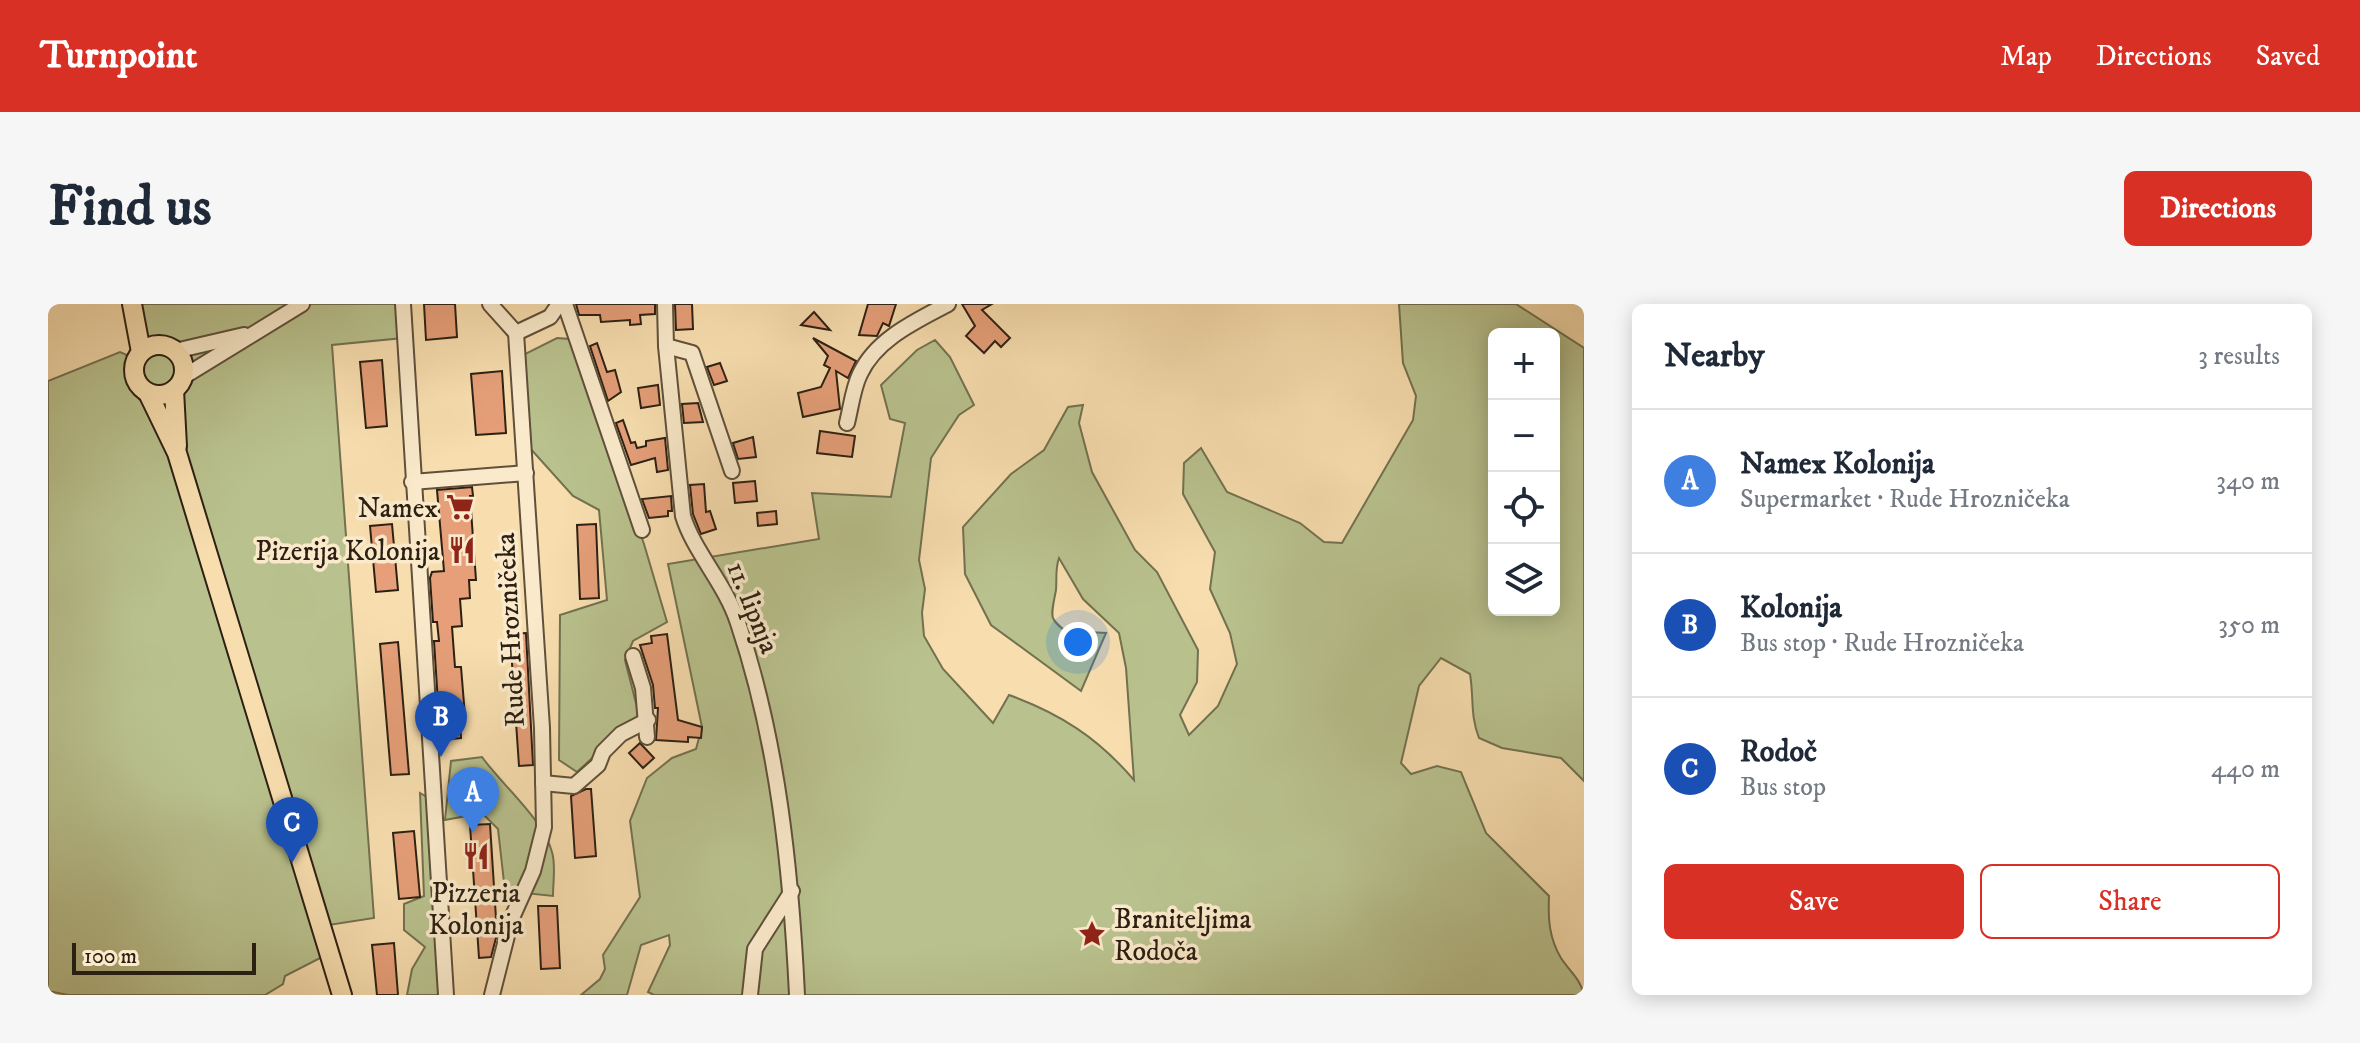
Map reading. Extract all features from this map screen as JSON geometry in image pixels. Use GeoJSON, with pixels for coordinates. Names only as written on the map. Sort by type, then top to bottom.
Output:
{"type":"FeatureCollection","features":[{"type":"Feature","properties":{"kind":"main road"},"geometry":{"type":"LineString","coordinates":[[134,304],[158,349],[184,368],[178,384],[177,453]]}},
{"type":"Feature","properties":{"kind":"main road"},"geometry":{"type":"LineString","coordinates":[[158,349],[136,359],[135,379],[148,393],[177,453],[342,995]]}},
{"type":"Feature","properties":{"kind":"main road"},"geometry":{"type":"LineString","coordinates":[[148,393],[166,394],[178,384]]}},
{"type":"Feature","properties":{"kind":"street"},"geometry":{"type":"LineString","coordinates":[[178,384],[302,304]]}},
{"type":"Feature","properties":{"kind":"street"},"geometry":{"type":"LineString","coordinates":[[403,304],[446,995]]}},
{"type":"Feature","properties":{"kind":"street"},"geometry":{"type":"LineString","coordinates":[[490,304],[516,333],[550,317],[562,304],[642,530]]}},
{"type":"Feature","properties":{"kind":"street","name":"11. lipnja"},"geometry":{"type":"LineString","coordinates":[[665,304],[666,346],[683,516],[689,535],[724,591],[759,689],[792,891],[797,995]]}},
{"type":"Feature","properties":{"kind":"street"},"geometry":{"type":"LineString","coordinates":[[847,423],[860,373],[877,351],[897,332],[948,304]]}},
{"type":"Feature","properties":{"kind":"street"},"geometry":{"type":"LineString","coordinates":[[158,349],[256,332]]}},
{"type":"Feature","properties":{"kind":"street","name":"Rude Hrozničeka"},"geometry":{"type":"LineString","coordinates":[[492,995],[511,920],[533,871],[544,827],[516,333]]}},
{"type":"Feature","properties":{"kind":"street"},"geometry":{"type":"LineString","coordinates":[[666,346],[692,353],[732,471]]}},
{"type":"Feature","properties":{"kind":"street"},"geometry":{"type":"LineString","coordinates":[[412,482],[526,473]]}},
{"type":"Feature","properties":{"kind":"street"},"geometry":{"type":"LineString","coordinates":[[633,656],[648,720],[647,737]]}},
{"type":"Feature","properties":{"kind":"street"},"geometry":{"type":"LineString","coordinates":[[543,783],[574,786],[598,765],[603,752],[621,734],[648,720]]}},
{"type":"Feature","properties":{"kind":"street"},"geometry":{"type":"LineString","coordinates":[[750,995],[755,949],[792,891]]}},
{"type":"Feature","properties":{"kind":"green space"},"geometry":{"type":"Polygon","coordinates":[[[132,304],[403,304],[403,338],[332,345],[374,918],[322,926],[330,953],[285,976],[283,984],[265,995],[68,995],[48,991],[48,381],[120,352],[136,359],[141,351],[132,304]]]}},
{"type":"Feature","properties":{"kind":"green space"},"geometry":{"type":"Polygon","coordinates":[[[1399,304],[1516,304],[1553,328],[1488,328],[1488,616],[1560,616],[1560,332],[1584,348],[1584,781],[1561,758],[1502,748],[1479,738],[1473,714],[1470,674],[1441,658],[1419,686],[1401,763],[1411,774],[1437,766],[1461,772],[1486,833],[1549,896],[1549,920],[1554,943],[1584,995],[654,995],[648,992],[670,945],[669,935],[641,945],[627,995],[581,995],[600,979],[605,969],[603,955],[640,897],[630,821],[647,778],[672,758],[696,749],[702,727],[668,564],[819,539],[812,493],[891,497],[905,423],[890,419],[881,385],[917,350],[935,340],[950,357],[974,405],[959,415],[931,458],[919,560],[925,589],[922,613],[924,636],[943,669],[993,723],[1009,695],[1028,702],[1078,729],[1107,752],[1134,780],[1126,668],[1119,633],[1083,599],[1059,558],[1052,614],[1055,622],[1074,638],[1087,632],[1106,633],[1081,691],[991,625],[965,574],[963,527],[1011,474],[1044,450],[1068,407],[1083,405],[1079,423],[1092,472],[1135,550],[1157,572],[1198,650],[1197,682],[1180,715],[1189,735],[1218,706],[1237,664],[1230,633],[1210,589],[1215,552],[1183,494],[1184,463],[1201,448],[1227,492],[1300,523],[1324,542],[1342,543],[1413,420],[1416,396],[1403,363],[1399,304]]]}},
{"type":"Feature","properties":{"kind":"green space"},"geometry":{"type":"Polygon","coordinates":[[[557,338],[570,339],[644,544],[667,622],[633,641],[625,660],[639,715],[577,772],[559,760],[560,615],[607,600],[599,510],[573,496],[529,447],[525,354],[557,338]]]}},
{"type":"Feature","properties":{"kind":"green space"},"geometry":{"type":"Polygon","coordinates":[[[482,757],[531,815],[547,840],[554,862],[553,896],[505,891],[498,829],[482,813],[445,820],[451,761],[482,757]]]}},
{"type":"Feature","properties":{"kind":"green space"},"geometry":{"type":"Polygon","coordinates":[[[420,793],[427,797],[442,995],[407,995],[412,969],[425,947],[404,930],[404,904],[424,896],[420,793]]]}},
{"type":"Feature","properties":{"kind":"building"},"geometry":{"type":"Polygon","coordinates":[[[424,304],[455,304],[457,337],[426,340],[424,304]]]}},
{"type":"Feature","properties":{"kind":"building"},"geometry":{"type":"Polygon","coordinates":[[[576,304],[655,304],[655,314],[640,315],[641,324],[630,325],[630,320],[601,322],[600,315],[579,315],[576,304]]]}},
{"type":"Feature","properties":{"kind":"building"},"geometry":{"type":"Polygon","coordinates":[[[675,304],[692,304],[693,329],[676,330],[675,304]]]}},
{"type":"Feature","properties":{"kind":"building"},"geometry":{"type":"Polygon","coordinates":[[[868,304],[896,304],[889,326],[883,323],[877,336],[859,335],[868,304]]]}},
{"type":"Feature","properties":{"kind":"building"},"geometry":{"type":"Polygon","coordinates":[[[962,304],[992,304],[982,310],[1010,338],[1001,347],[995,341],[984,353],[966,336],[975,326],[962,304]]]}},
{"type":"Feature","properties":{"kind":"building"},"geometry":{"type":"Polygon","coordinates":[[[814,312],[830,330],[801,325],[814,312]]]}},
{"type":"Feature","properties":{"kind":"building"},"geometry":{"type":"Polygon","coordinates":[[[813,338],[856,361],[848,378],[836,371],[840,409],[803,417],[798,393],[821,387],[830,368],[824,365],[828,356],[813,338]]]}},
{"type":"Feature","properties":{"kind":"building"},"geometry":{"type":"Polygon","coordinates":[[[597,343],[607,372],[615,370],[621,392],[608,401],[590,346],[597,343]]]}},
{"type":"Feature","properties":{"kind":"building"},"geometry":{"type":"Polygon","coordinates":[[[382,360],[387,426],[366,428],[360,362],[382,360]]]}},
{"type":"Feature","properties":{"kind":"building"},"geometry":{"type":"Polygon","coordinates":[[[720,363],[727,381],[714,385],[707,367],[720,363]]]}},
{"type":"Feature","properties":{"kind":"building"},"geometry":{"type":"Polygon","coordinates":[[[502,371],[506,433],[476,435],[471,374],[502,371]]]}},
{"type":"Feature","properties":{"kind":"building"},"geometry":{"type":"Polygon","coordinates":[[[658,385],[660,405],[641,408],[638,388],[658,385]]]}},
{"type":"Feature","properties":{"kind":"building"},"geometry":{"type":"Polygon","coordinates":[[[698,403],[703,422],[684,423],[682,404],[698,403]]]}},
{"type":"Feature","properties":{"kind":"building"},"geometry":{"type":"Polygon","coordinates":[[[623,420],[631,443],[635,442],[637,448],[646,446],[646,441],[665,438],[668,470],[657,472],[655,458],[631,465],[616,423],[623,420]]]}},
{"type":"Feature","properties":{"kind":"building"},"geometry":{"type":"Polygon","coordinates":[[[820,431],[855,436],[852,457],[817,453],[820,431]]]}},
{"type":"Feature","properties":{"kind":"building"},"geometry":{"type":"Polygon","coordinates":[[[753,437],[756,457],[738,459],[733,443],[753,437]]]}},
{"type":"Feature","properties":{"kind":"building"},"geometry":{"type":"Polygon","coordinates":[[[755,481],[757,501],[735,503],[733,483],[755,481]]]}},
{"type":"Feature","properties":{"kind":"building"},"geometry":{"type":"Polygon","coordinates":[[[704,484],[706,512],[710,511],[716,529],[701,534],[693,514],[690,485],[704,484]]]}},
{"type":"Feature","properties":{"kind":"building"},"geometry":{"type":"Polygon","coordinates":[[[472,487],[476,580],[469,580],[470,598],[460,599],[462,626],[452,627],[455,667],[461,667],[465,716],[460,717],[461,738],[452,739],[450,717],[439,718],[434,641],[439,641],[437,622],[433,622],[430,578],[432,572],[444,571],[437,490],[472,487]]]}},
{"type":"Feature","properties":{"kind":"building"},"geometry":{"type":"Polygon","coordinates":[[[671,496],[672,511],[668,511],[668,516],[649,518],[642,499],[671,496]]]}},
{"type":"Feature","properties":{"kind":"building"},"geometry":{"type":"Polygon","coordinates":[[[776,511],[777,524],[758,526],[757,513],[776,511]]]}},
{"type":"Feature","properties":{"kind":"building"},"geometry":{"type":"Polygon","coordinates":[[[392,524],[398,590],[376,592],[370,526],[392,524]]]}},
{"type":"Feature","properties":{"kind":"building"},"geometry":{"type":"Polygon","coordinates":[[[596,524],[599,598],[580,599],[577,525],[596,524]]]}},
{"type":"Feature","properties":{"kind":"building"},"geometry":{"type":"Polygon","coordinates":[[[526,633],[533,765],[519,766],[510,634],[526,633]]]}},
{"type":"Feature","properties":{"kind":"building"},"geometry":{"type":"Polygon","coordinates":[[[667,634],[678,720],[702,727],[701,738],[688,737],[688,742],[656,740],[658,708],[655,708],[653,685],[640,645],[652,643],[651,636],[667,634]]]}},
{"type":"Feature","properties":{"kind":"building"},"geometry":{"type":"Polygon","coordinates":[[[398,642],[409,774],[391,775],[380,644],[398,642]]]}},
{"type":"Feature","properties":{"kind":"building"},"geometry":{"type":"Polygon","coordinates":[[[640,743],[654,758],[643,768],[629,753],[640,743]]]}},
{"type":"Feature","properties":{"kind":"building"},"geometry":{"type":"Polygon","coordinates":[[[591,789],[596,856],[575,858],[571,796],[591,789]]]}},
{"type":"Feature","properties":{"kind":"building"},"geometry":{"type":"Polygon","coordinates":[[[490,824],[497,934],[491,957],[479,958],[470,825],[490,824]]]}},
{"type":"Feature","properties":{"kind":"building"},"geometry":{"type":"Polygon","coordinates":[[[414,831],[420,897],[399,899],[393,833],[414,831]]]}},
{"type":"Feature","properties":{"kind":"building"},"geometry":{"type":"Polygon","coordinates":[[[538,906],[557,906],[560,968],[541,969],[538,906]]]}},
{"type":"Feature","properties":{"kind":"building"},"geometry":{"type":"Polygon","coordinates":[[[394,943],[398,995],[377,995],[372,945],[394,943]]]}},
{"type":"Feature","properties":{"kind":"place","name":"Namex"},"geometry":{"type":"Point","coordinates":[460,507]}},
{"type":"Feature","properties":{"kind":"place","name":"Pizerija Kolonija"},"geometry":{"type":"Point","coordinates":[462,550]}},
{"type":"Feature","properties":{"kind":"place","name":"Kolonija"},"geometry":{"type":"Point","coordinates":[441,757]}},
{"type":"Feature","properties":{"kind":"place","name":"Namex Kolonija"},"geometry":{"type":"Point","coordinates":[473,833]}},
{"type":"Feature","properties":{"kind":"place","name":"Pizzeria Kolonija"},"geometry":{"type":"Point","coordinates":[476,856]}},
{"type":"Feature","properties":{"kind":"place","name":"Rodoč"},"geometry":{"type":"Point","coordinates":[292,863]}},
{"type":"Feature","properties":{"kind":"place","name":"Braniteljima Rodoča"},"geometry":{"type":"Point","coordinates":[1092,934]}}]}
